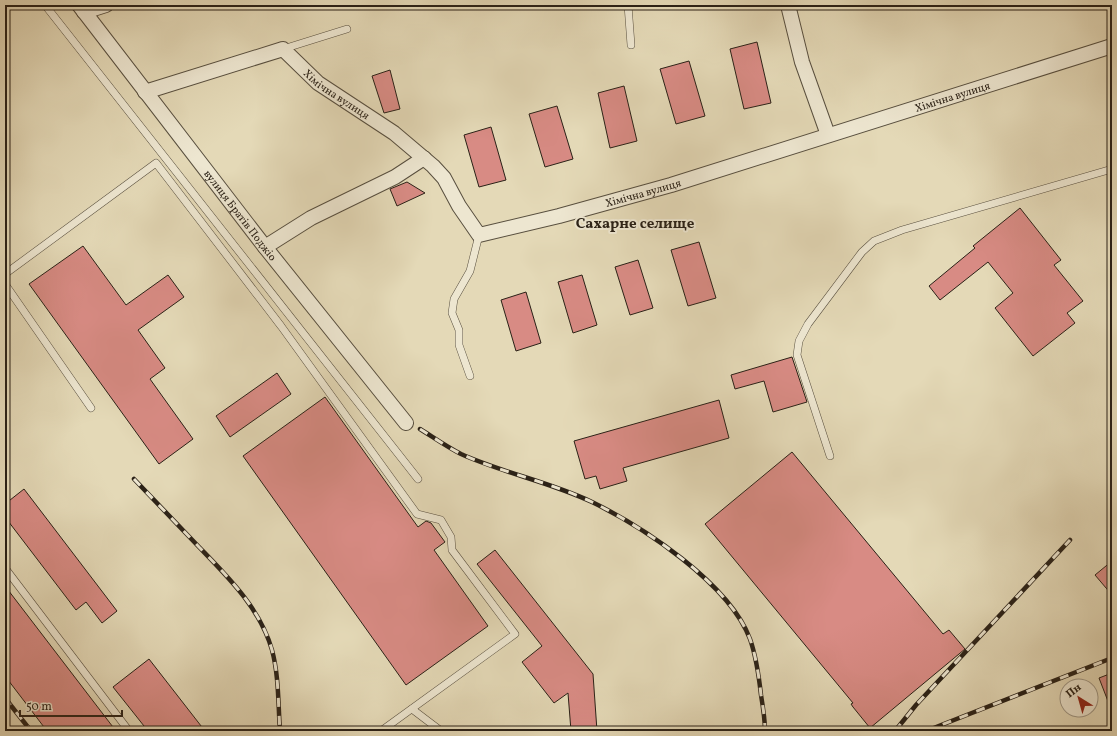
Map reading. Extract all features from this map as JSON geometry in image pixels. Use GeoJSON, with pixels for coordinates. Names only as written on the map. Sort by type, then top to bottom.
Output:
{"type":"FeatureCollection","features":[{"type":"Feature","properties":{"kind":"street"},"geometry":{"type":"LineString","coordinates":[[81,8],[106,5]]}},
{"type":"Feature","properties":{"kind":"street"},"geometry":{"type":"LineString","coordinates":[[788,5],[802,62],[828,135]]}},
{"type":"Feature","properties":{"kind":"street","name":"вулиця Братів Поджіо"},"geometry":{"type":"LineString","coordinates":[[81,8],[265,247],[406,423]]}},
{"type":"Feature","properties":{"kind":"street","name":"Хімічна вулиця"},"geometry":{"type":"LineString","coordinates":[[283,49],[318,84],[394,133],[424,158],[444,178],[459,206],[479,235],[559,216],[671,185],[1112,46]]}},
{"type":"Feature","properties":{"kind":"street"},"geometry":{"type":"LineString","coordinates":[[145,92],[283,49]]}},
{"type":"Feature","properties":{"kind":"street"},"geometry":{"type":"LineString","coordinates":[[265,247],[311,218],[395,177],[424,158]]}},
{"type":"Feature","properties":{"kind":"lane"},"geometry":{"type":"LineString","coordinates":[[45,5],[418,479]]}},
{"type":"Feature","properties":{"kind":"lane"},"geometry":{"type":"LineString","coordinates":[[628,5],[632,45]]}},
{"type":"Feature","properties":{"kind":"lane"},"geometry":{"type":"LineString","coordinates":[[283,49],[347,29]]}},
{"type":"Feature","properties":{"kind":"lane"},"geometry":{"type":"LineString","coordinates":[[5,274],[156,163],[281,326],[417,514],[440,520],[451,536],[452,550],[514,634],[381,731]]}},
{"type":"Feature","properties":{"kind":"lane"},"geometry":{"type":"LineString","coordinates":[[830,456],[797,355],[799,341],[808,324],[862,252],[874,241],[902,230],[1112,169]]}},
{"type":"Feature","properties":{"kind":"lane"},"geometry":{"type":"LineString","coordinates":[[470,376],[459,346],[459,330],[452,313],[454,299],[470,271],[479,235]]}},
{"type":"Feature","properties":{"kind":"lane"},"geometry":{"type":"LineString","coordinates":[[5,284],[91,408]]}},
{"type":"Feature","properties":{"kind":"lane"},"geometry":{"type":"LineString","coordinates":[[5,568],[129,731]]}},
{"type":"Feature","properties":{"kind":"lane"},"geometry":{"type":"LineString","coordinates":[[412,708],[442,731]]}},
{"type":"Feature","properties":{"kind":"building"},"geometry":{"type":"Polygon","coordinates":[[[757,42],[771,103],[744,109],[730,49],[757,42]]]}},
{"type":"Feature","properties":{"kind":"building"},"geometry":{"type":"Polygon","coordinates":[[[689,61],[705,116],[676,124],[660,69],[689,61]]]}},
{"type":"Feature","properties":{"kind":"building"},"geometry":{"type":"Polygon","coordinates":[[[390,70],[400,109],[384,113],[372,76],[390,70]]]}},
{"type":"Feature","properties":{"kind":"building"},"geometry":{"type":"Polygon","coordinates":[[[624,86],[637,141],[610,148],[598,93],[624,86]]]}},
{"type":"Feature","properties":{"kind":"building"},"geometry":{"type":"Polygon","coordinates":[[[557,106],[573,159],[545,167],[529,114],[557,106]]]}},
{"type":"Feature","properties":{"kind":"building"},"geometry":{"type":"Polygon","coordinates":[[[491,127],[506,180],[479,187],[464,135],[491,127]]]}},
{"type":"Feature","properties":{"kind":"building"},"geometry":{"type":"Polygon","coordinates":[[[407,182],[425,193],[397,206],[390,189],[407,182]]]}},
{"type":"Feature","properties":{"kind":"building"},"geometry":{"type":"Polygon","coordinates":[[[1020,208],[1061,260],[1054,265],[1083,301],[1067,313],[1075,323],[1033,356],[995,308],[1013,293],[988,262],[940,300],[929,286],[975,248],[973,246],[1020,208]]]}},
{"type":"Feature","properties":{"kind":"building"},"geometry":{"type":"Polygon","coordinates":[[[699,242],[716,298],[688,306],[671,250],[699,242]]]}},
{"type":"Feature","properties":{"kind":"building"},"geometry":{"type":"Polygon","coordinates":[[[83,246],[126,305],[168,275],[184,297],[138,330],[165,368],[150,379],[193,439],[159,464],[29,284],[83,246]]]}},
{"type":"Feature","properties":{"kind":"building"},"geometry":{"type":"Polygon","coordinates":[[[638,260],[653,308],[630,315],[615,267],[638,260]]]}},
{"type":"Feature","properties":{"kind":"building"},"geometry":{"type":"Polygon","coordinates":[[[582,275],[597,325],[573,333],[558,282],[582,275]]]}},
{"type":"Feature","properties":{"kind":"building"},"geometry":{"type":"Polygon","coordinates":[[[526,292],[541,343],[516,351],[501,300],[526,292]]]}},
{"type":"Feature","properties":{"kind":"building"},"geometry":{"type":"Polygon","coordinates":[[[792,357],[807,402],[773,412],[764,381],[735,389],[731,375],[792,357]]]}},
{"type":"Feature","properties":{"kind":"building"},"geometry":{"type":"Polygon","coordinates":[[[277,373],[291,394],[230,437],[216,416],[277,373]]]}},
{"type":"Feature","properties":{"kind":"building"},"geometry":{"type":"Polygon","coordinates":[[[325,397],[418,527],[426,521],[431,523],[445,542],[434,550],[488,626],[406,685],[243,456],[325,397]]]}},
{"type":"Feature","properties":{"kind":"building"},"geometry":{"type":"Polygon","coordinates":[[[719,400],[729,438],[623,468],[627,481],[600,489],[596,476],[585,479],[574,441],[719,400]]]}},
{"type":"Feature","properties":{"kind":"building"},"geometry":{"type":"Polygon","coordinates":[[[792,452],[943,634],[949,630],[965,649],[870,728],[853,707],[851,704],[853,703],[705,524],[792,452]]]}},
{"type":"Feature","properties":{"kind":"building"},"geometry":{"type":"Polygon","coordinates":[[[24,489],[117,611],[102,623],[86,602],[76,610],[5,517],[5,504],[24,489]]]}},
{"type":"Feature","properties":{"kind":"building"},"geometry":{"type":"Polygon","coordinates":[[[495,550],[593,674],[597,731],[571,731],[568,693],[554,703],[522,662],[542,646],[477,564],[495,550]]]}},
{"type":"Feature","properties":{"kind":"building"},"geometry":{"type":"Polygon","coordinates":[[[1112,561],[1112,595],[1095,575],[1112,561]]]}},
{"type":"Feature","properties":{"kind":"building"},"geometry":{"type":"Polygon","coordinates":[[[5,586],[116,731],[47,731],[5,676],[5,586]]]}},
{"type":"Feature","properties":{"kind":"building"},"geometry":{"type":"Polygon","coordinates":[[[149,659],[205,731],[148,731],[113,687],[149,659]]]}},
{"type":"Feature","properties":{"kind":"building"},"geometry":{"type":"Polygon","coordinates":[[[1112,673],[1112,709],[1111,709],[1099,678],[1112,673]]]}},
{"type":"Feature","properties":{"kind":"railway"},"geometry":{"type":"LineString","coordinates":[[420,429],[461,454],[477,461],[576,495],[613,513],[659,542],[704,578],[724,597],[739,618],[750,639],[758,674],[764,713],[765,731]]}},
{"type":"Feature","properties":{"kind":"railway"},"geometry":{"type":"LineString","coordinates":[[134,479],[232,582],[260,620],[267,635],[274,660],[277,680],[280,731]]}},
{"type":"Feature","properties":{"kind":"railway"},"geometry":{"type":"LineString","coordinates":[[895,731],[916,705],[1070,540]]}},
{"type":"Feature","properties":{"kind":"railway"},"geometry":{"type":"LineString","coordinates":[[926,731],[1112,658]]}},
{"type":"Feature","properties":{"kind":"railway"},"geometry":{"type":"LineString","coordinates":[[5,698],[31,731]]}},
{"type":"Feature","properties":{"kind":"district","name":"Сахарне селище"},"geometry":{"type":"Point","coordinates":[635,223]}}]}
